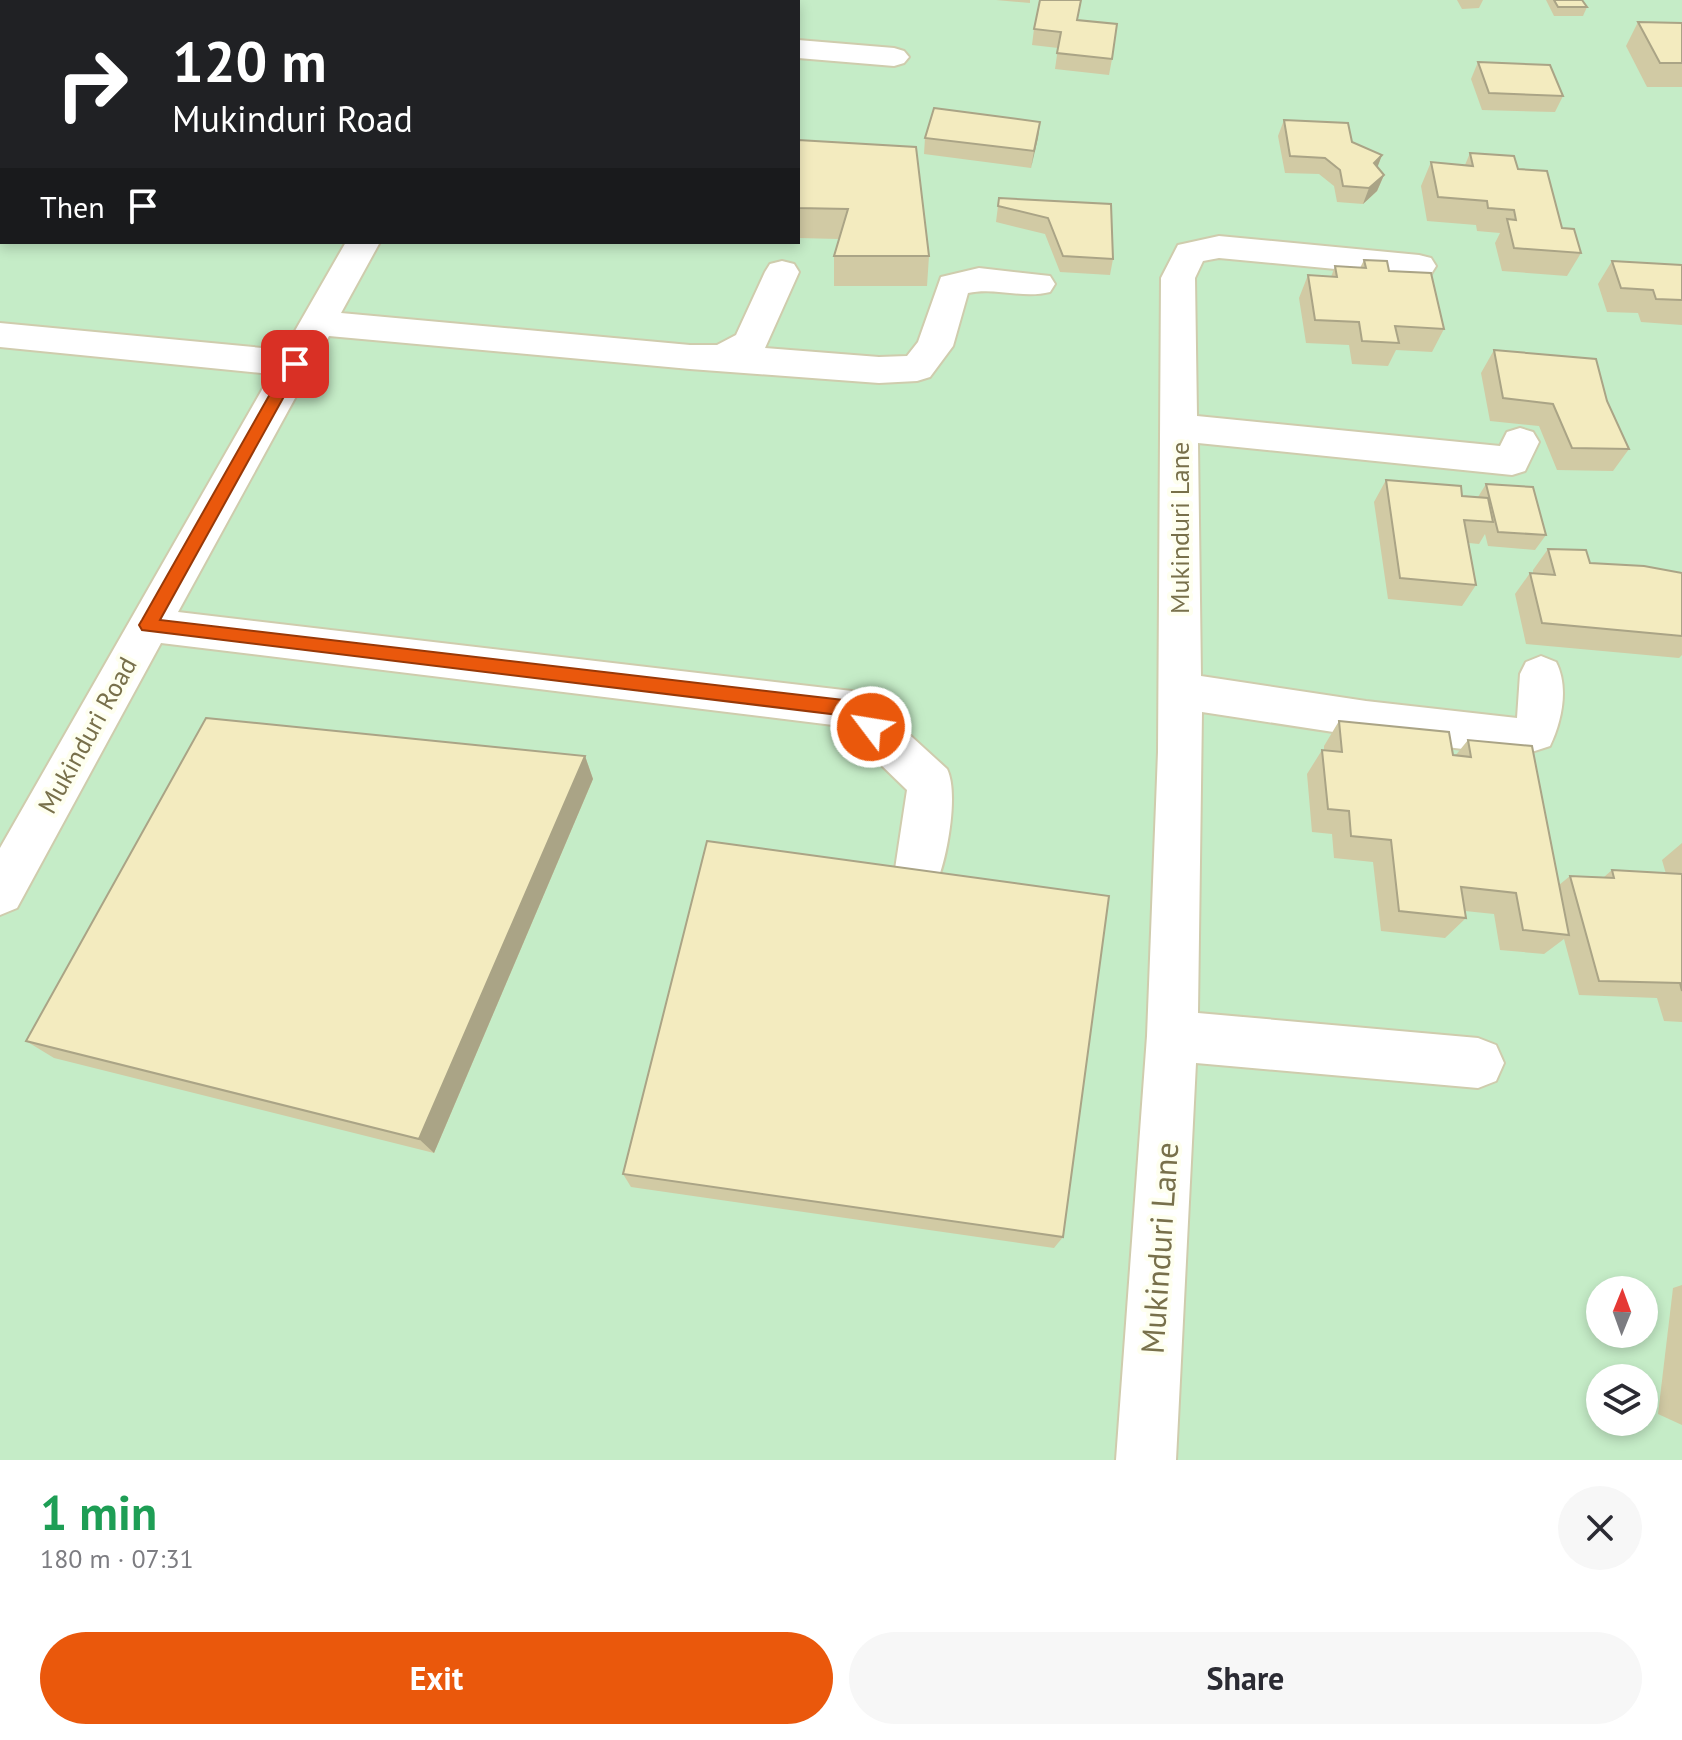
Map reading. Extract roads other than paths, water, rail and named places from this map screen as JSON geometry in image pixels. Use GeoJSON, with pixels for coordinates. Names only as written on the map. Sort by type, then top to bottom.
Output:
{"type":"FeatureCollection","features":[{"type":"Feature","properties":{"kind":"street"},"geometry":{"type":"LineString","coordinates":[[800,49],[894,57]]}},
{"type":"Feature","properties":{"kind":"street","name":"Mukinduri Road"},"geometry":{"type":"LineString","coordinates":[[0,893],[362,244]]}},
{"type":"Feature","properties":{"kind":"street","name":"Mukinduri Lane"},"geometry":{"type":"LineString","coordinates":[[1146,1460],[1172,1036],[1179,691],[1178,278],[1190,253],[1219,247],[1419,266]]}},
{"type":"Feature","properties":{"kind":"street"},"geometry":{"type":"LineString","coordinates":[[723,357],[750,343],[782,272]]}},
{"type":"Feature","properties":{"kind":"street"},"geometry":{"type":"LineString","coordinates":[[318,323],[690,357],[879,370],[917,368],[935,346],[953,285],[979,279],[1038,284]]}},
{"type":"Feature","properties":{"kind":"street"},"geometry":{"type":"LineString","coordinates":[[0,335],[295,364]]}},
{"type":"Feature","properties":{"kind":"street"},"geometry":{"type":"LineString","coordinates":[[1178,428],[1512,461],[1520,442]]}},
{"type":"Feature","properties":{"kind":"street"},"geometry":{"type":"LineString","coordinates":[[148,625],[852,709],[931,783],[919,869]]}},
{"type":"Feature","properties":{"kind":"street"},"geometry":{"type":"LineString","coordinates":[[1179,691],[1366,719],[1519,737],[1534,733],[1539,720],[1541,674]]}},
{"type":"Feature","properties":{"kind":"street"},"geometry":{"type":"LineString","coordinates":[[1172,1036],[1478,1063]]}}]}
